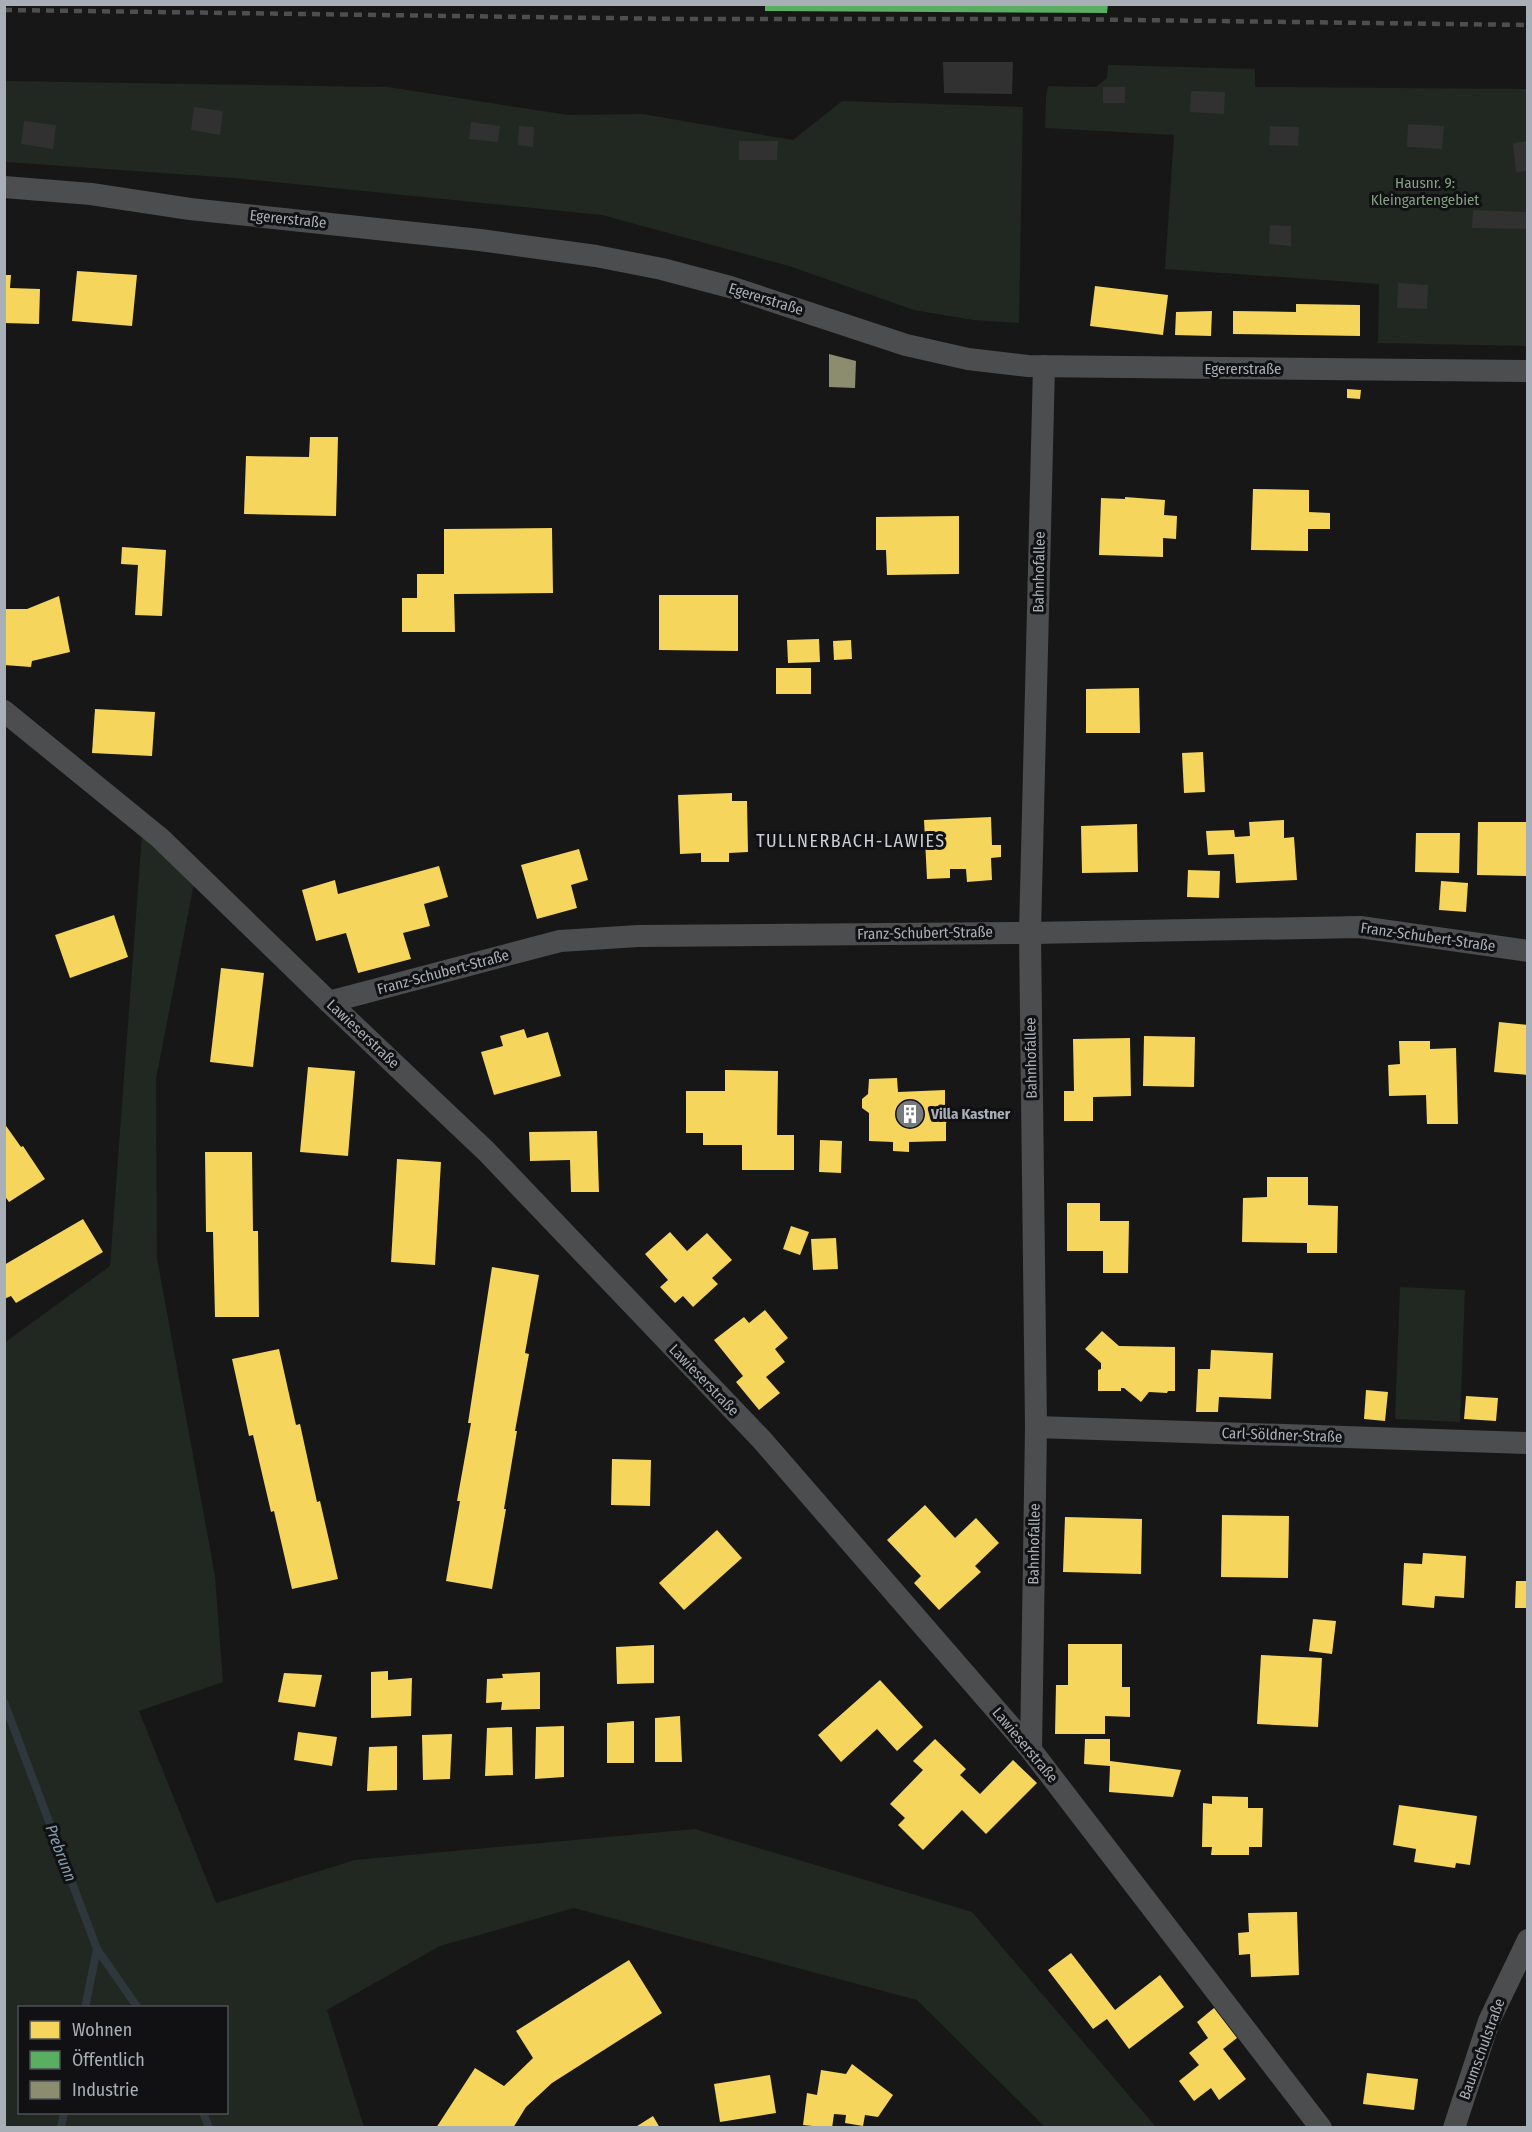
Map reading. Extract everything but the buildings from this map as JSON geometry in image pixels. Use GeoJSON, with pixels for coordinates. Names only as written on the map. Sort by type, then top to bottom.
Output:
{"type":"FeatureCollection","features":[{"type":"Feature","properties":{"kind":"street","name":"Egererstraße"},"geometry":{"type":"LineString","coordinates":[[4,187],[91,194],[190,209],[480,240],[596,256],[662,269],[730,287],[906,345],[968,359],[1028,366],[1527,371]]}},
{"type":"Feature","properties":{"kind":"street","name":"Bahnhofallee"},"geometry":{"type":"LineString","coordinates":[[1031,1750],[1036,1427],[1030,933],[1044,366]]}},
{"type":"Feature","properties":{"kind":"street","name":"Lawieserstraße"},"geometry":{"type":"LineString","coordinates":[[4,711],[160,838],[487,1152],[762,1440],[1031,1750],[1321,2127]]}},
{"type":"Feature","properties":{"kind":"street","name":"Franz-Schubert-Straße"},"geometry":{"type":"LineString","coordinates":[[329,1002],[560,941],[638,936],[1030,933],[1360,927],[1527,951]]}},
{"type":"Feature","properties":{"kind":"street","name":"Carl-Söldner-Straße"},"geometry":{"type":"LineString","coordinates":[[1036,1427],[1527,1443]]}},
{"type":"Feature","properties":{"kind":"street","name":"Baumschulstraße"},"geometry":{"type":"LineString","coordinates":[[1454,2127],[1489,2021],[1527,1940]]}},
{"type":"Feature","properties":{"kind":"green space","name":"Hausnr. 9: Kleingartengebiet"},"geometry":{"type":"Polygon","coordinates":[[[1108,65],[1255,69],[1255,87],[1527,89],[1527,346],[1378,343],[1379,284],[1165,269],[1174,135],[1045,128],[1048,86],[1096,87],[1107,78],[1108,65]]]}},
{"type":"Feature","properties":{"kind":"green space"},"geometry":{"type":"Polygon","coordinates":[[[4,81],[388,87],[568,115],[643,114],[793,140],[842,101],[1023,107],[1019,323],[973,320],[914,310],[789,266],[602,215],[234,178],[5,162],[4,81]]]}},
{"type":"Feature","properties":{"kind":"green space"},"geometry":{"type":"Polygon","coordinates":[[[142,835],[194,883],[156,1079],[157,1258],[215,1576],[223,1682],[139,1711],[216,1903],[355,1860],[695,1829],[972,1912],[1156,2127],[1045,2127],[917,2000],[574,1908],[440,1946],[327,2010],[364,2127],[5,2127],[4,1343],[110,1266],[142,835]]]}},
{"type":"Feature","properties":{"kind":"green space"},"geometry":{"type":"Polygon","coordinates":[[[1400,1287],[1465,1290],[1460,1422],[1395,1419],[1400,1287]]]}},
{"type":"Feature","properties":{"kind":"waterway","name":"Prebrunn"},"geometry":{"type":"LineString","coordinates":[[4,1702],[97,1949],[85,2006]]}},
{"type":"Feature","properties":{"kind":"waterway"},"geometry":{"type":"LineString","coordinates":[[97,1949],[137,2006]]}},
{"type":"Feature","properties":{"kind":"waterway","name":"Prebrunn"},"geometry":{"type":"LineString","coordinates":[[61,2128],[64,2114]]}},
{"type":"Feature","properties":{"kind":"waterway"},"geometry":{"type":"LineString","coordinates":[[204,2114],[209,2128]]}},
{"type":"Feature","properties":{"kind":"railway"},"geometry":{"type":"LineString","coordinates":[[4,10],[680,19],[1055,19],[1528,25]]}},
{"type":"Feature","properties":{"kind":"place","name":"Villa Kastner"},"geometry":{"type":"Point","coordinates":[910,1114]}},
{"type":"Feature","properties":{"kind":"district","name":"TULLNERBACH-LAWIES"},"geometry":{"type":"Point","coordinates":[851,841]}}]}
